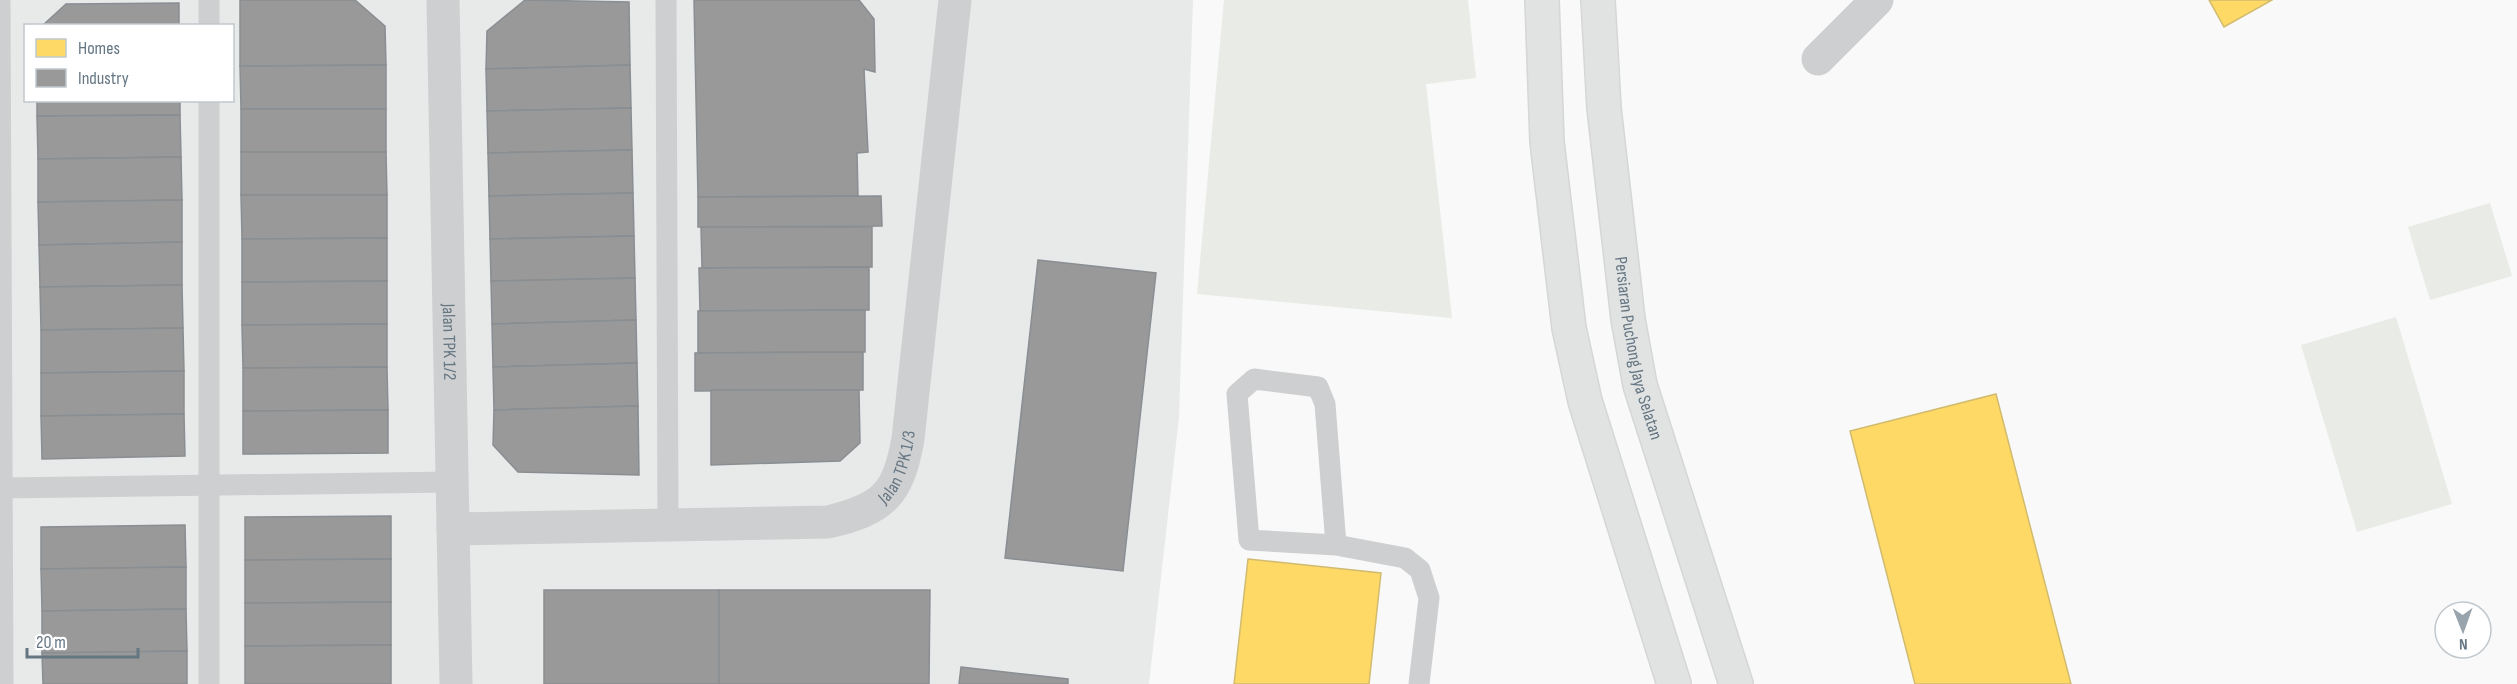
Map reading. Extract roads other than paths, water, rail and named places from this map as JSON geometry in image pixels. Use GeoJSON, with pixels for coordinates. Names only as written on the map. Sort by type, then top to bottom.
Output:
{"type":"FeatureCollection","features":[{"type":"Feature","properties":{"kind":"main road"},"geometry":{"type":"LineString","coordinates":[[1542,0],[1547,142],[1569,328],[1585,401],[1674,684]]}},
{"type":"Feature","properties":{"kind":"main road","name":"Persiaran Puchong Jaya Selatan"},"geometry":{"type":"LineString","coordinates":[[1598,0],[1604,108],[1628,319],[1640,385],[1736,684]]}},
{"type":"Feature","properties":{"kind":"street","name":"Jalan TPK 1/2"},"geometry":{"type":"LineString","coordinates":[[442,0],[456,684]]}},
{"type":"Feature","properties":{"kind":"street","name":"Jalan TPK 1/3"},"geometry":{"type":"LineString","coordinates":[[453,530],[828,522],[860,514],[885,498],[902,471],[908,439],[955,0]]}},
{"type":"Feature","properties":{"kind":"street"},"geometry":{"type":"LineString","coordinates":[[1818,59],[1877,0]]}},
{"type":"Feature","properties":{"kind":"lane"},"geometry":{"type":"LineString","coordinates":[[0,0],[3,684]]}},
{"type":"Feature","properties":{"kind":"lane"},"geometry":{"type":"LineString","coordinates":[[209,0],[209,24]]}},
{"type":"Feature","properties":{"kind":"lane"},"geometry":{"type":"LineString","coordinates":[[666,0],[668,525]]}},
{"type":"Feature","properties":{"kind":"lane"},"geometry":{"type":"LineString","coordinates":[[209,102],[207,486],[209,684]]}},
{"type":"Feature","properties":{"kind":"lane"},"geometry":{"type":"LineString","coordinates":[[1336,545],[1325,404],[1318,387],[1254,379],[1237,394],[1249,540],[1336,545],[1405,558],[1420,570],[1429,598],[1419,684]]}},
{"type":"Feature","properties":{"kind":"lane"},"geometry":{"type":"LineString","coordinates":[[2,488],[452,482]]}}]}
